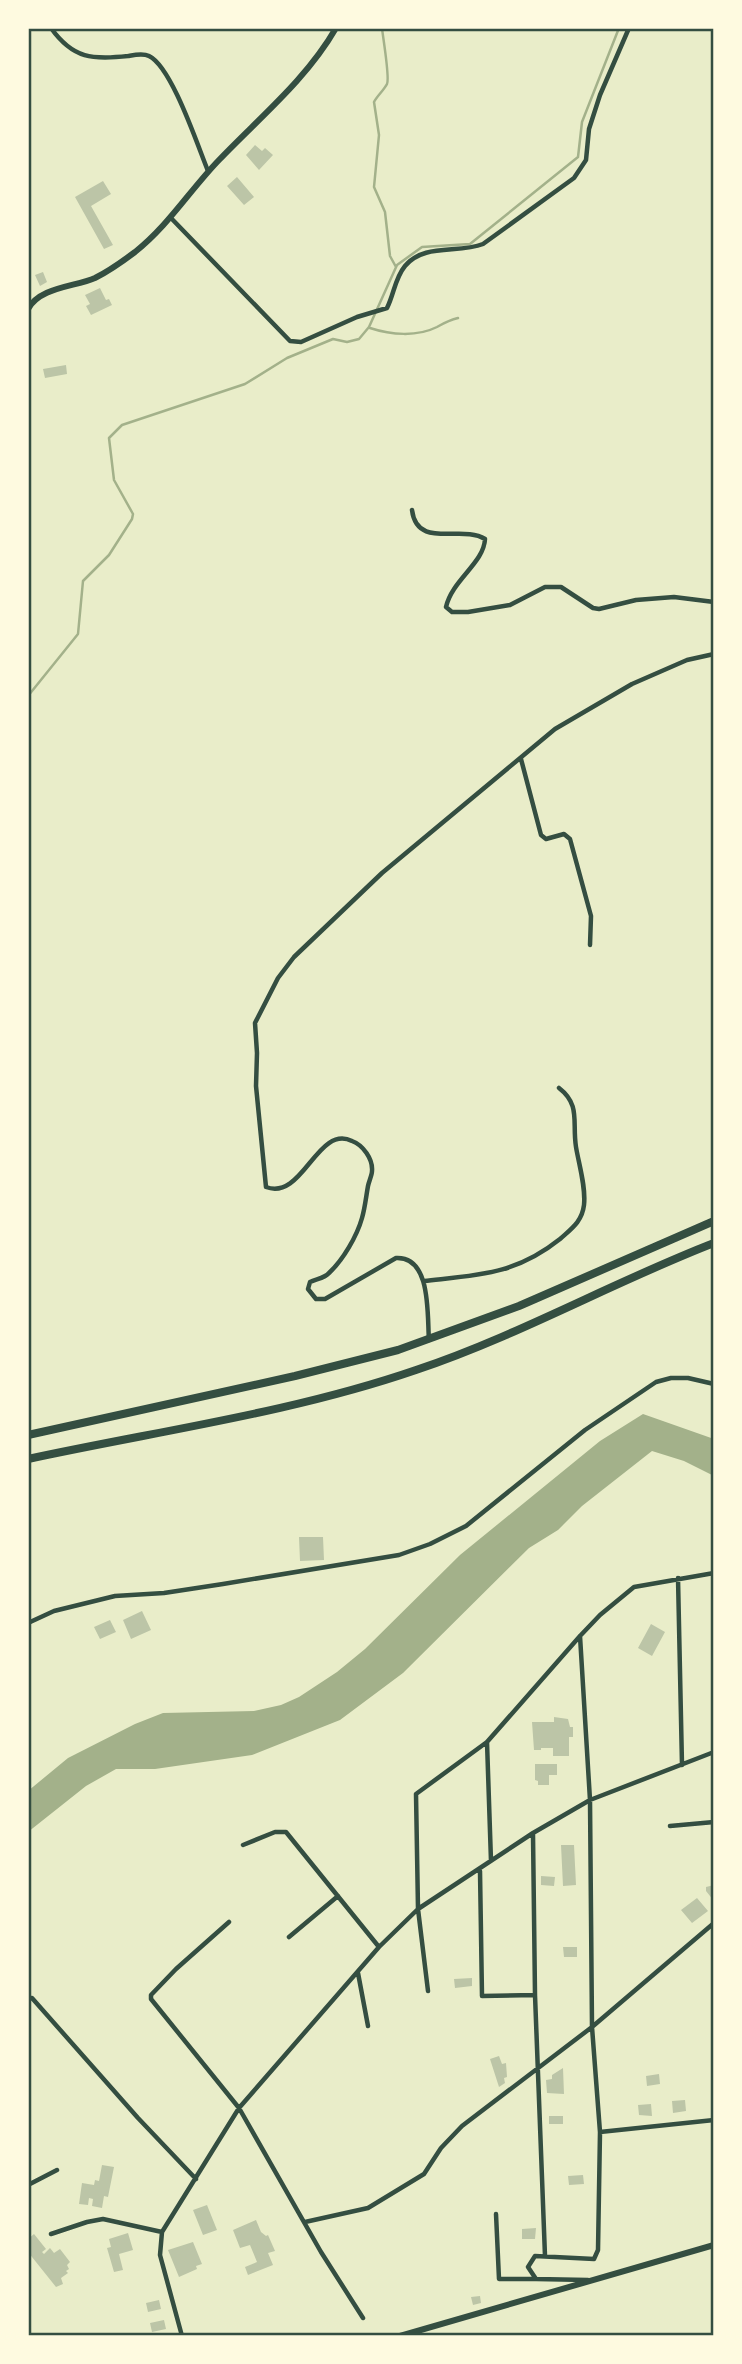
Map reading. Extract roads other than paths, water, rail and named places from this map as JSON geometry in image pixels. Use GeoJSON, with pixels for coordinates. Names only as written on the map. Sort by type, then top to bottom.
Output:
{"type":"FeatureCollection","features":[{"type":"Feature","properties":{"kind":"highway"},"geometry":{"type":"LineString","coordinates":[[28,1435],[325,1370],[429,1340],[519,1306],[714,1221]]}},
{"type":"Feature","properties":{"kind":"highway"},"geometry":{"type":"LineString","coordinates":[[28,1460],[249,1414],[405,1374],[480,1347],[714,1243]]}},
{"type":"Feature","properties":{"kind":"main road"},"geometry":{"type":"LineString","coordinates":[[28,309],[35,299],[95,278],[146,242],[208,172],[289,91],[336,28]]}},
{"type":"Feature","properties":{"kind":"main road"},"geometry":{"type":"LineString","coordinates":[[400,2336],[714,2245]]}},
{"type":"Feature","properties":{"kind":"street"},"geometry":{"type":"LineString","coordinates":[[51,28],[62,41],[84,56],[104,59],[143,54],[160,64],[171,83],[208,172]]}},
{"type":"Feature","properties":{"kind":"street"},"geometry":{"type":"LineString","coordinates":[[170,218],[290,341],[301,342],[357,317],[381,312],[387,308],[394,285],[404,267],[417,255],[431,251],[470,250],[483,244],[574,178],[586,160],[589,130],[600,94],[629,28]]}},
{"type":"Feature","properties":{"kind":"street"},"geometry":{"type":"LineString","coordinates":[[412,510],[417,525],[432,534],[473,534],[485,539],[485,549],[452,589],[446,607],[452,612],[510,605],[545,587],[561,587],[593,608],[599,609],[636,600],[674,597],[714,602]]}},
{"type":"Feature","properties":{"kind":"street"},"geometry":{"type":"LineString","coordinates":[[429,1340],[428,1298],[424,1281],[418,1269],[408,1259],[401,1258],[325,1299],[316,1298],[308,1289],[310,1282],[328,1275],[353,1239],[362,1220],[373,1170],[363,1148],[351,1140],[339,1138],[326,1144],[308,1166],[285,1187],[273,1190],[266,1187],[256,1086],[255,1023],[278,978],[294,957],[382,873],[555,729],[632,684],[687,660],[714,654]]}},
{"type":"Feature","properties":{"kind":"street"},"geometry":{"type":"LineString","coordinates":[[521,759],[541,835],[546,839],[564,834],[570,839],[591,916],[590,945]]}},
{"type":"Feature","properties":{"kind":"street"},"geometry":{"type":"LineString","coordinates":[[424,1281],[490,1274],[525,1262],[575,1227],[581,1218],[584,1205],[574,1110],[570,1097],[559,1088]]}},
{"type":"Feature","properties":{"kind":"street"},"geometry":{"type":"LineString","coordinates":[[28,1623],[54,1611],[115,1596],[202,1587],[398,1555],[430,1544],[466,1526],[585,1430],[656,1382],[671,1378],[688,1378],[714,1384]]}},
{"type":"Feature","properties":{"kind":"street"},"geometry":{"type":"LineString","coordinates":[[428,1991],[418,1909],[416,1794],[487,1742],[580,1636],[600,1615],[634,1587],[714,1573]]}},
{"type":"Feature","properties":{"kind":"street"},"geometry":{"type":"LineString","coordinates":[[678,1578],[682,1765]]}},
{"type":"Feature","properties":{"kind":"street"},"geometry":{"type":"LineString","coordinates":[[536,2279],[528,2267],[535,2256],[594,2259],[597,2256],[600,2132],[592,2027],[590,1801],[580,1636]]}},
{"type":"Feature","properties":{"kind":"street"},"geometry":{"type":"LineString","coordinates":[[487,1742],[491,1862]]}},
{"type":"Feature","properties":{"kind":"street"},"geometry":{"type":"LineString","coordinates":[[182,2336],[160,2255],[162,2232],[239,2108],[379,1947],[418,1909],[533,1833],[590,1801],[714,1752]]}},
{"type":"Feature","properties":{"kind":"street"},"geometry":{"type":"LineString","coordinates":[[670,1826],[714,1822]]}},
{"type":"Feature","properties":{"kind":"street"},"geometry":{"type":"LineString","coordinates":[[243,1845],[275,1832],[286,1832],[379,1947]]}},
{"type":"Feature","properties":{"kind":"street"},"geometry":{"type":"LineString","coordinates":[[533,1833],[545,2256]]}},
{"type":"Feature","properties":{"kind":"street"},"geometry":{"type":"LineString","coordinates":[[480,1870],[482,1996],[536,1996]]}},
{"type":"Feature","properties":{"kind":"street"},"geometry":{"type":"LineString","coordinates":[[289,1937],[338,1896]]}},
{"type":"Feature","properties":{"kind":"street"},"geometry":{"type":"LineString","coordinates":[[229,1922],[176,1969],[151,1998],[239,2108],[363,2318]]}},
{"type":"Feature","properties":{"kind":"street"},"geometry":{"type":"LineString","coordinates":[[305,2222],[368,2207],[424,2174],[441,2148],[482,2108],[592,2027],[714,1923]]}},
{"type":"Feature","properties":{"kind":"street"},"geometry":{"type":"LineString","coordinates":[[358,1972],[368,2026]]}},
{"type":"Feature","properties":{"kind":"street"},"geometry":{"type":"LineString","coordinates":[[28,1999],[32,1998],[196,2179]]}},
{"type":"Feature","properties":{"kind":"street"},"geometry":{"type":"LineString","coordinates":[[600,2132],[714,2120]]}},
{"type":"Feature","properties":{"kind":"street"},"geometry":{"type":"LineString","coordinates":[[28,2185],[57,2170]]}},
{"type":"Feature","properties":{"kind":"street"},"geometry":{"type":"LineString","coordinates":[[496,2214],[499,2279],[599,2280]]}},
{"type":"Feature","properties":{"kind":"street"},"geometry":{"type":"LineString","coordinates":[[51,2234],[103,2219],[162,2232]]}},
{"type":"Feature","properties":{"kind":"waterway"},"geometry":{"type":"LineString","coordinates":[[382,28],[388,80],[374,102],[379,135],[374,187],[385,212],[390,256],[396,267]]}},
{"type":"Feature","properties":{"kind":"waterway"},"geometry":{"type":"LineString","coordinates":[[28,696],[78,634],[83,581],[109,555],[132,519],[133,514],[114,480],[109,438],[122,425],[245,384],[287,358],[333,339],[347,342],[359,339],[369,327],[397,265],[422,247],[470,244],[578,157],[582,122],[619,28]]}},
{"type":"Feature","properties":{"kind":"waterway"},"geometry":{"type":"LineString","coordinates":[[370,328],[413,334],[458,318]]}}]}
